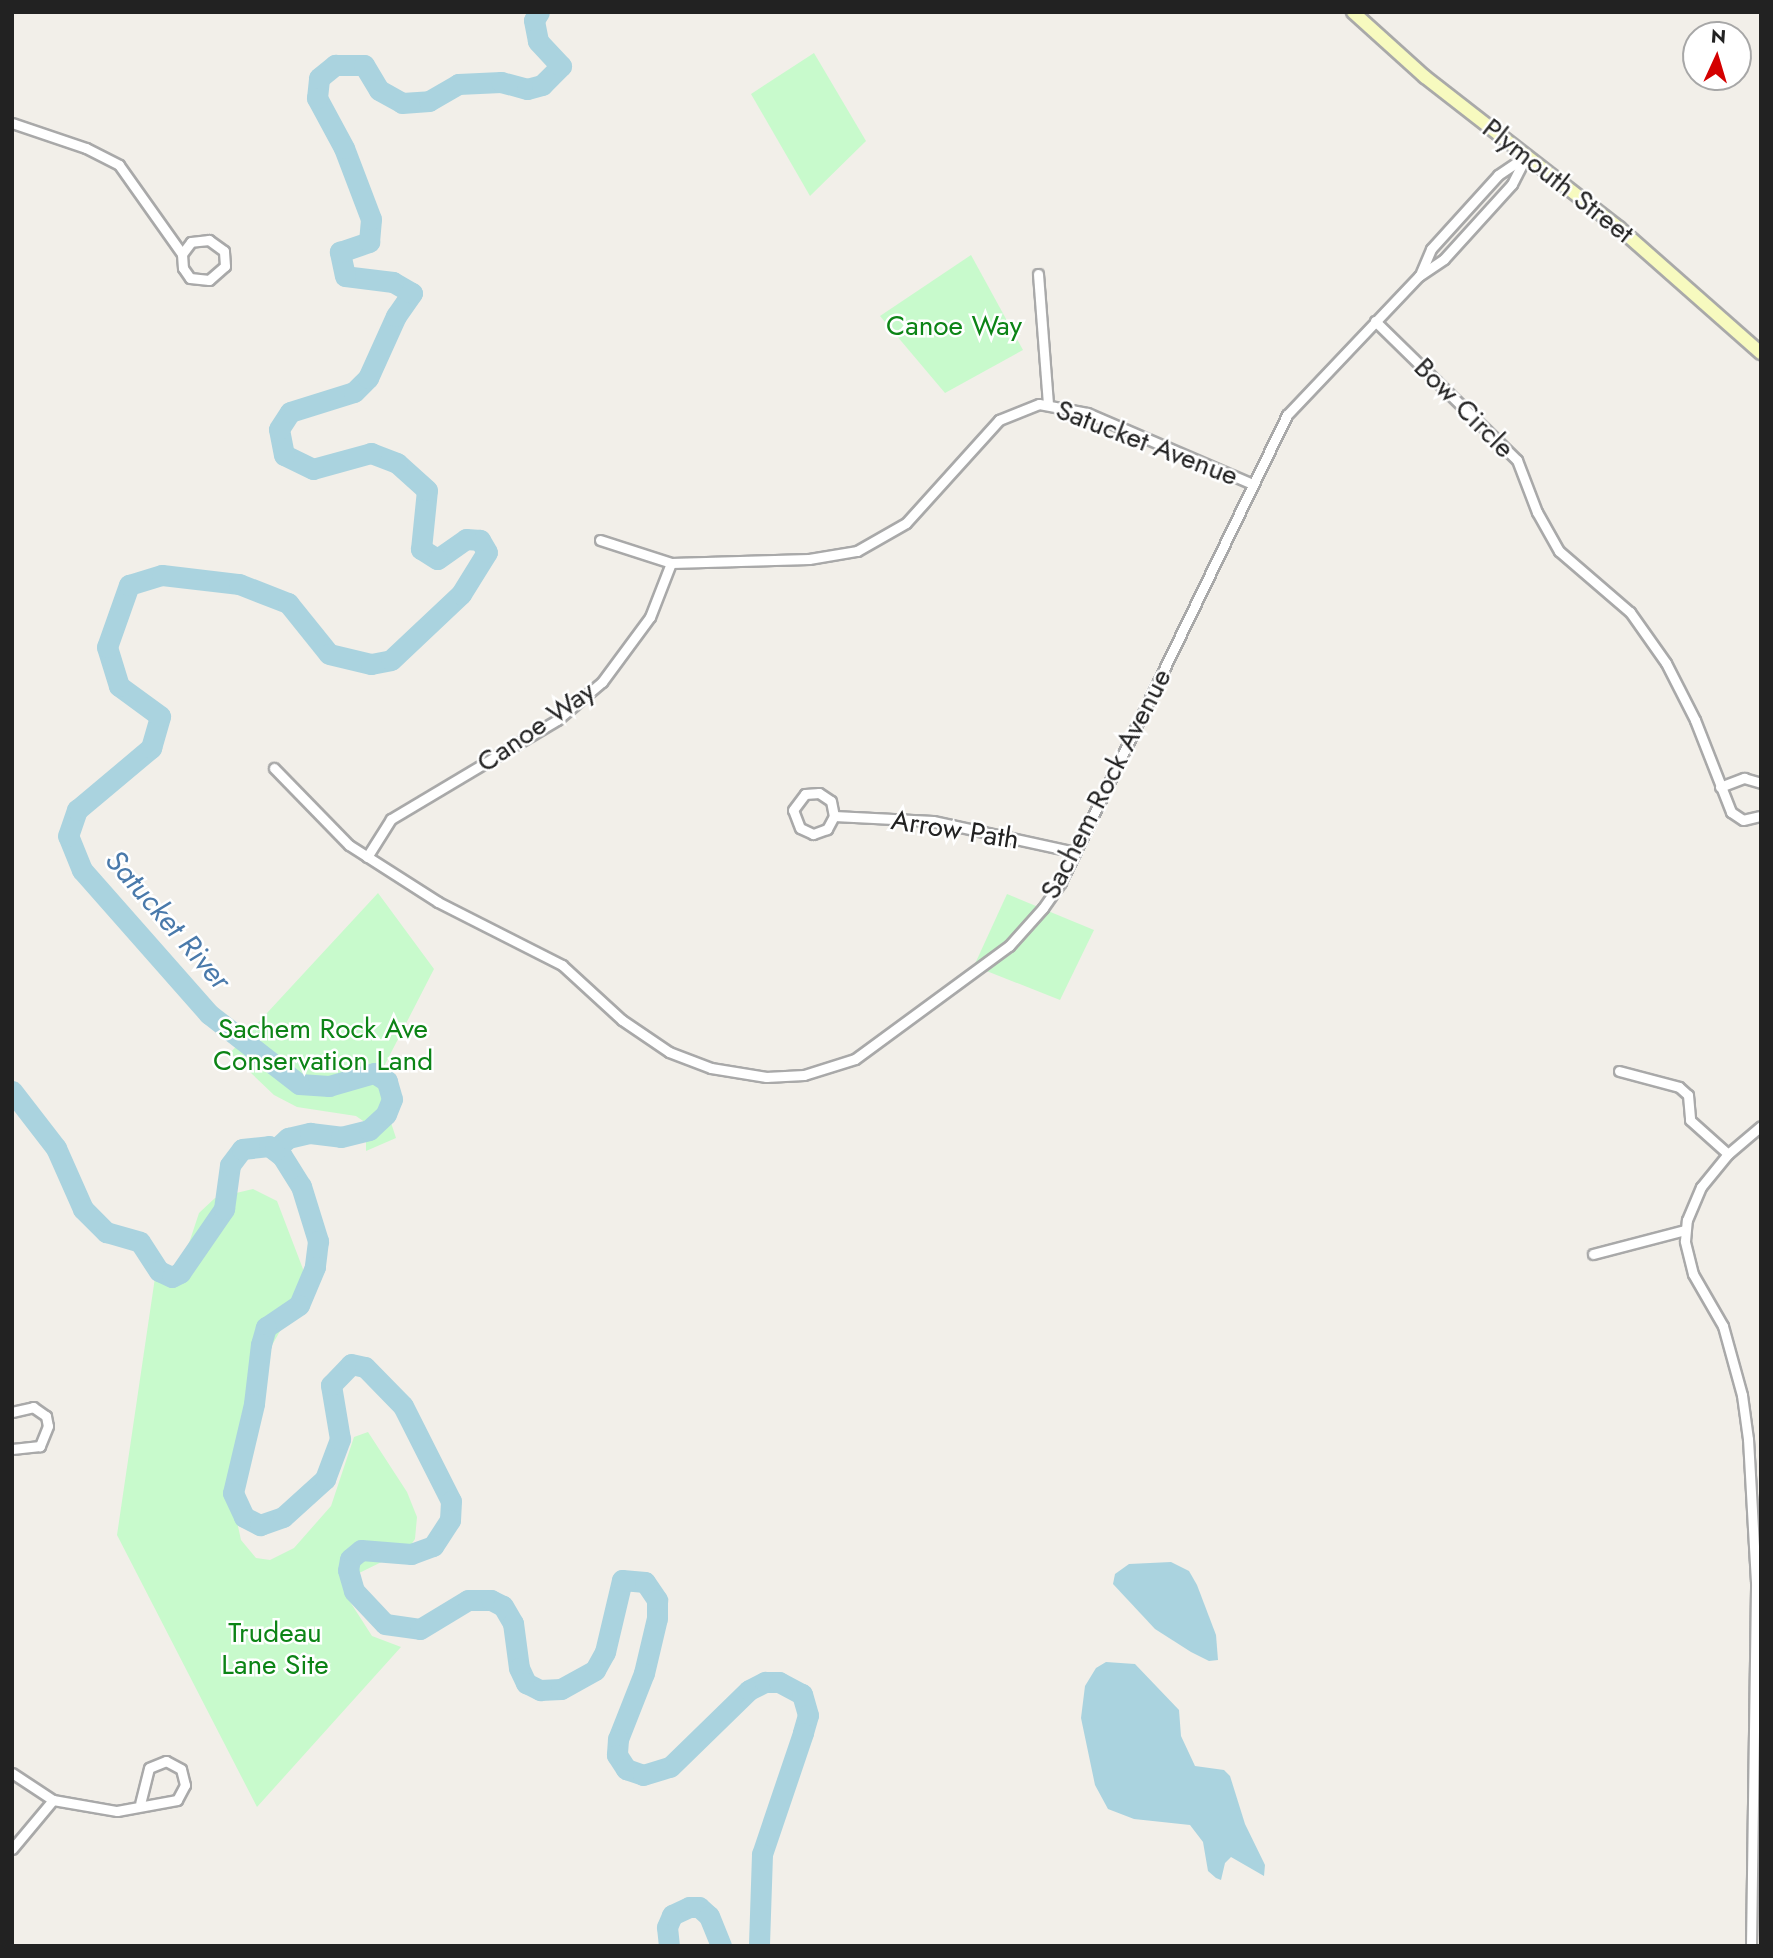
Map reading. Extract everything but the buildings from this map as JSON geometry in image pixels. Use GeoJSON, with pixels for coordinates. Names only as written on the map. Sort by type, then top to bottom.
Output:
{"type":"FeatureCollection","features":[{"type":"Feature","properties":{"kind":"main road","name":"Plymouth Street"},"geometry":{"type":"LineString","coordinates":[[1359,15],[1425,78],[1619,228],[1761,353]]}},
{"type":"Feature","properties":{"kind":"street"},"geometry":{"type":"LineString","coordinates":[[12,123],[86,148],[119,165],[182,254],[183,268],[196,281],[215,277],[225,266],[224,251],[209,240],[191,242],[182,254]]}},
{"type":"Feature","properties":{"kind":"street","name":"Sachem Rock Avenue"},"geometry":{"type":"LineString","coordinates":[[1419,276],[1431,249],[1497,175],[1526,156]]}},
{"type":"Feature","properties":{"kind":"street","name":"Sachem Rock Avenue"},"geometry":{"type":"LineString","coordinates":[[274,768],[325,824],[367,857],[438,902],[562,965],[622,1020],[657,1045],[711,1068],[775,1077],[813,1073],[855,1059],[989,961],[1032,922],[1075,852],[1253,484],[1296,402],[1419,276],[1444,259],[1513,184],[1526,156]]}},
{"type":"Feature","properties":{"kind":"street"},"geometry":{"type":"LineString","coordinates":[[1038,274],[1048,404]]}},
{"type":"Feature","properties":{"kind":"street","name":"Bow Circle"},"geometry":{"type":"LineString","coordinates":[[1375,321],[1513,454],[1524,471],[1535,506],[1559,551],[1616,599],[1650,639],[1695,720],[1733,815],[1747,821],[1761,816]]}},
{"type":"Feature","properties":{"kind":"street","name":"Satucket Avenue"},"geometry":{"type":"LineString","coordinates":[[600,540],[671,564],[826,557],[871,546],[906,523],[999,420],[1023,407],[1048,404],[1129,430],[1253,484]]}},
{"type":"Feature","properties":{"kind":"street","name":"Canoe Way"},"geometry":{"type":"LineString","coordinates":[[367,857],[391,819],[542,730],[602,682],[656,606],[671,564]]}},
{"type":"Feature","properties":{"kind":"street"},"geometry":{"type":"LineString","coordinates":[[1720,787],[1744,778],[1761,783]]}},
{"type":"Feature","properties":{"kind":"street"},"geometry":{"type":"LineString","coordinates":[[819,793],[831,802],[834,816],[823,832],[808,833],[796,824],[793,810],[801,797],[819,793]]}},
{"type":"Feature","properties":{"kind":"street","name":"Arrow Path"},"geometry":{"type":"LineString","coordinates":[[834,816],[933,821],[1075,852]]}},
{"type":"Feature","properties":{"kind":"street"},"geometry":{"type":"LineString","coordinates":[[1619,1071],[1679,1087],[1688,1095],[1690,1120],[1728,1154]]}},
{"type":"Feature","properties":{"kind":"street"},"geometry":{"type":"LineString","coordinates":[[1751,1946],[1756,1582],[1749,1450],[1737,1372],[1723,1326],[1693,1274],[1685,1230],[1701,1187],[1728,1154],[1761,1125]]}},
{"type":"Feature","properties":{"kind":"street"},"geometry":{"type":"LineString","coordinates":[[1593,1254],[1685,1230]]}},
{"type":"Feature","properties":{"kind":"street"},"geometry":{"type":"LineString","coordinates":[[12,1412],[28,1406],[38,1409],[48,1426],[40,1446],[12,1450]]}},
{"type":"Feature","properties":{"kind":"street"},"geometry":{"type":"LineString","coordinates":[[12,1773],[53,1800],[108,1811],[140,1803],[177,1800],[186,1785],[181,1769],[166,1761],[149,1768],[140,1803]]}},
{"type":"Feature","properties":{"kind":"street"},"geometry":{"type":"LineString","coordinates":[[12,1849],[53,1800]]}},
{"type":"Feature","properties":{"kind":"green space"},"geometry":{"type":"Polygon","coordinates":[[[814,53],[866,141],[810,196],[751,94],[814,53]]]}},
{"type":"Feature","properties":{"kind":"green space","name":"Canoe Way"},"geometry":{"type":"Polygon","coordinates":[[[971,255],[1023,350],[945,393],[880,316],[971,255]]]}},
{"type":"Feature","properties":{"kind":"green space","name":"Sachem Rock Ave Conservation Land"},"geometry":{"type":"Polygon","coordinates":[[[378,893],[434,969],[377,1080],[396,1138],[366,1151],[366,1123],[356,1116],[297,1107],[274,1095],[230,1053],[378,893]]]}},
{"type":"Feature","properties":{"kind":"green space"},"geometry":{"type":"Polygon","coordinates":[[[1007,894],[1094,930],[1060,1000],[974,966],[1007,894]]]}},
{"type":"Feature","properties":{"kind":"green space","name":"Trudeau Lane Site"},"geometry":{"type":"Polygon","coordinates":[[[253,1189],[277,1201],[303,1269],[302,1293],[268,1352],[241,1416],[233,1503],[241,1540],[256,1558],[270,1560],[294,1548],[331,1506],[354,1437],[368,1432],[407,1492],[417,1517],[415,1539],[408,1549],[353,1576],[347,1597],[372,1636],[401,1647],[257,1807],[117,1535],[157,1264],[171,1269],[182,1264],[199,1213],[215,1198],[253,1189]]]}},
{"type":"Feature","properties":{"kind":"water"},"geometry":{"type":"Polygon","coordinates":[[[1171,1562],[1189,1571],[1197,1585],[1216,1635],[1218,1660],[1209,1661],[1155,1629],[1113,1584],[1115,1574],[1129,1564],[1171,1562]]]}},
{"type":"Feature","properties":{"kind":"water"},"geometry":{"type":"Polygon","coordinates":[[[1106,1662],[1135,1664],[1179,1710],[1181,1736],[1195,1766],[1224,1770],[1230,1776],[1245,1824],[1265,1865],[1264,1876],[1231,1857],[1225,1863],[1221,1880],[1216,1878],[1208,1871],[1203,1842],[1190,1825],[1134,1819],[1108,1809],[1095,1785],[1081,1718],[1085,1686],[1096,1668],[1106,1662]]]}},
{"type":"Feature","properties":{"kind":"waterway","name":"Satucket River"},"geometry":{"type":"LineString","coordinates":[[275,1150],[288,1138],[310,1133],[341,1137],[369,1130],[386,1114],[392,1099],[387,1081],[374,1073],[329,1086],[299,1084],[209,1014],[82,870],[68,836],[77,810],[151,748],[160,716],[119,686],[107,647],[129,585],[162,575],[239,584],[288,603],[329,654],[371,664],[391,660],[461,594],[487,552],[480,540],[466,539],[437,559],[421,549],[427,490],[397,463],[371,453],[313,469],[284,455],[279,429],[290,412],[354,392],[368,378],[396,316],[412,293],[393,282],[345,276],[340,252],[369,242],[371,219],[344,148],[317,98],[319,78],[335,65],[364,65],[379,90],[402,103],[429,101],[458,84],[501,82],[527,89],[542,85],[561,66],[538,41],[534,20],[539,12]]}},
{"type":"Feature","properties":{"kind":"waterway"},"geometry":{"type":"LineString","coordinates":[[12,1091],[56,1148],[83,1209],[106,1232],[140,1242],[159,1271],[172,1277],[180,1273],[224,1209],[230,1165],[242,1149],[269,1146],[282,1156],[301,1186],[318,1241],[315,1267],[299,1305],[266,1327],[261,1344],[254,1404],[233,1493],[244,1517],[260,1525],[283,1517],[325,1479],[340,1439],[331,1385],[351,1364],[365,1367],[403,1406],[451,1501],[450,1520],[433,1546],[411,1554],[361,1550],[350,1559],[348,1570],[354,1591],[385,1624],[420,1629],[468,1600],[491,1600],[503,1606],[513,1623],[519,1668],[526,1683],[540,1690],[561,1689],[595,1670],[605,1652],[622,1580],[645,1582],[657,1600],[657,1618],[644,1673],[618,1739],[617,1755],[626,1769],[643,1775],[670,1767],[749,1690],[765,1682],[779,1682],[802,1694],[808,1715],[762,1854],[759,1946]]}},
{"type":"Feature","properties":{"kind":"waterway"},"geometry":{"type":"LineString","coordinates":[[669,1946],[667,1927],[672,1915],[689,1907],[699,1907],[709,1916],[721,1946]]}}]}
